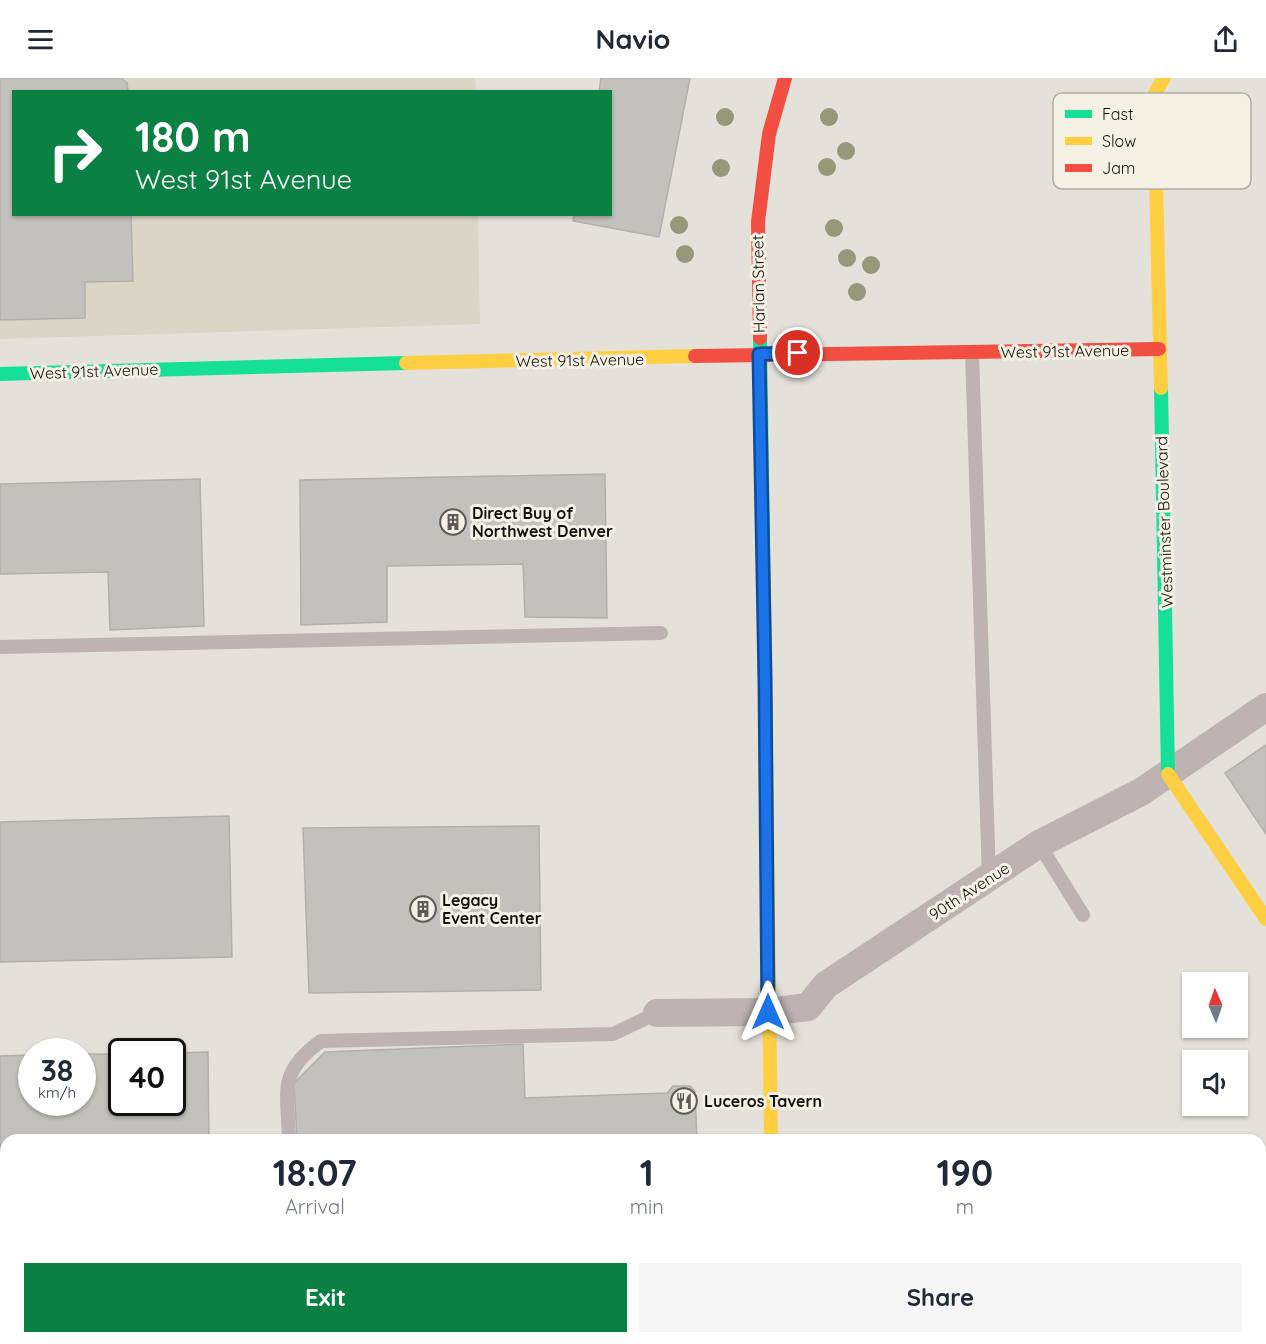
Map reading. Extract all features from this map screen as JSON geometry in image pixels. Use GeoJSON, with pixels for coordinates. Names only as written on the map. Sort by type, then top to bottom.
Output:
{"type":"FeatureCollection","features":[{"type":"Feature","properties":{"kind":"street","name":"Harlan Street"},"geometry":{"type":"LineString","coordinates":[[771,1134],[758,222],[769,134],[785,78]]}},
{"type":"Feature","properties":{"kind":"street","name":"Westminster Boulevard"},"geometry":{"type":"LineString","coordinates":[[1156,189],[1168,651],[1167,772]]}},
{"type":"Feature","properties":{"kind":"street","name":"West 91st Avenue"},"geometry":{"type":"LineString","coordinates":[[0,374],[759,354],[1159,349]]}},
{"type":"Feature","properties":{"kind":"street","name":"90th Avenue"},"geometry":{"type":"LineString","coordinates":[[657,1013],[768,1012],[808,1007],[826,985],[1039,844],[1141,792],[1167,772],[1266,707]]}},
{"type":"Feature","properties":{"kind":"street"},"geometry":{"type":"LineString","coordinates":[[1167,772],[1266,919]]}},
{"type":"Feature","properties":{"kind":"lane"},"geometry":{"type":"LineString","coordinates":[[972,353],[989,878]]}},
{"type":"Feature","properties":{"kind":"lane"},"geometry":{"type":"LineString","coordinates":[[0,647],[661,633]]}},
{"type":"Feature","properties":{"kind":"lane"},"geometry":{"type":"LineString","coordinates":[[1039,844],[1083,915]]}},
{"type":"Feature","properties":{"kind":"lane"},"geometry":{"type":"LineString","coordinates":[[289,1134],[288,1077],[294,1065],[321,1041],[614,1034],[657,1013]]}},
{"type":"Feature","properties":{"kind":"shaded area"},"geometry":{"type":"Polygon","coordinates":[[[0,78],[475,78],[476,90],[12,90],[12,216],[478,216],[480,324],[0,339],[0,78]]]}},
{"type":"Feature","properties":{"kind":"building"},"geometry":{"type":"Polygon","coordinates":[[[0,78],[121,78],[127,83],[128,90],[12,90],[12,216],[131,216],[133,281],[85,282],[85,318],[0,320],[0,78]]]}},
{"type":"Feature","properties":{"kind":"building"},"geometry":{"type":"Polygon","coordinates":[[[601,78],[690,78],[659,237],[573,221],[574,216],[612,216],[612,90],[599,90],[601,78]]]}},
{"type":"Feature","properties":{"kind":"building","name":"Direct Buy of Northwest Denver"},"geometry":{"type":"Polygon","coordinates":[[[605,474],[607,618],[525,617],[523,564],[387,566],[387,622],[301,625],[300,480],[605,474]]]}},
{"type":"Feature","properties":{"kind":"building"},"geometry":{"type":"Polygon","coordinates":[[[200,479],[204,626],[110,630],[108,572],[0,574],[0,484],[200,479]]]}},
{"type":"Feature","properties":{"kind":"building"},"geometry":{"type":"Polygon","coordinates":[[[1266,745],[1266,834],[1225,773],[1266,745]]]}},
{"type":"Feature","properties":{"kind":"building"},"geometry":{"type":"Polygon","coordinates":[[[229,816],[232,957],[0,962],[0,822],[229,816]]]}},
{"type":"Feature","properties":{"kind":"building","name":"Legacy Event Center"},"geometry":{"type":"Polygon","coordinates":[[[539,826],[541,990],[309,993],[303,828],[539,826]]]}},
{"type":"Feature","properties":{"kind":"building"},"geometry":{"type":"Polygon","coordinates":[[[523,1044],[525,1098],[667,1093],[673,1086],[690,1086],[695,1091],[697,1134],[297,1134],[294,1083],[325,1052],[523,1044]]]}},
{"type":"Feature","properties":{"kind":"building"},"geometry":{"type":"Polygon","coordinates":[[[208,1052],[209,1134],[0,1134],[0,1056],[18,1055],[18,1116],[96,1116],[96,1054],[108,1054],[108,1116],[186,1116],[186,1053],[208,1052]]]}},
{"type":"Feature","properties":{"kind":"traffic: fast"},"geometry":{"type":"LineString","coordinates":[[760,338],[766,754]]}},
{"type":"Feature","properties":{"kind":"traffic: fast"},"geometry":{"type":"LineString","coordinates":[[0,374],[406,363]]}},
{"type":"Feature","properties":{"kind":"traffic: fast"},"geometry":{"type":"LineString","coordinates":[[1161,388],[1168,774]]}},
{"type":"Feature","properties":{"kind":"traffic: slow"},"geometry":{"type":"LineString","coordinates":[[1155,93],[1164,78]]}},
{"type":"Feature","properties":{"kind":"traffic: slow"},"geometry":{"type":"LineString","coordinates":[[1156,189],[1161,388]]}},
{"type":"Feature","properties":{"kind":"traffic: slow"},"geometry":{"type":"LineString","coordinates":[[406,363],[695,356]]}},
{"type":"Feature","properties":{"kind":"traffic: slow"},"geometry":{"type":"LineString","coordinates":[[766,754],[771,1134]]}},
{"type":"Feature","properties":{"kind":"traffic: slow"},"geometry":{"type":"LineString","coordinates":[[1168,774],[1266,919]]}},
{"type":"Feature","properties":{"kind":"traffic: jam"},"geometry":{"type":"LineString","coordinates":[[760,338],[758,222],[769,134],[785,78]]}},
{"type":"Feature","properties":{"kind":"traffic: jam"},"geometry":{"type":"LineString","coordinates":[[695,356],[1159,349]]}},
{"type":"Feature","properties":{"kind":"place","name":"Direct Buy of Northwest Denver"},"geometry":{"type":"Point","coordinates":[453,522]}},
{"type":"Feature","properties":{"kind":"place","name":"Legacy Event Center"},"geometry":{"type":"Point","coordinates":[423,909]}},
{"type":"Feature","properties":{"kind":"place","name":"Luceros Tavern"},"geometry":{"type":"Point","coordinates":[684,1101]}},
{"type":"Feature","properties":{"kind":"route"},"geometry":{"type":"LineString","coordinates":[[768,1012],[759,354],[798,353]]}}]}
